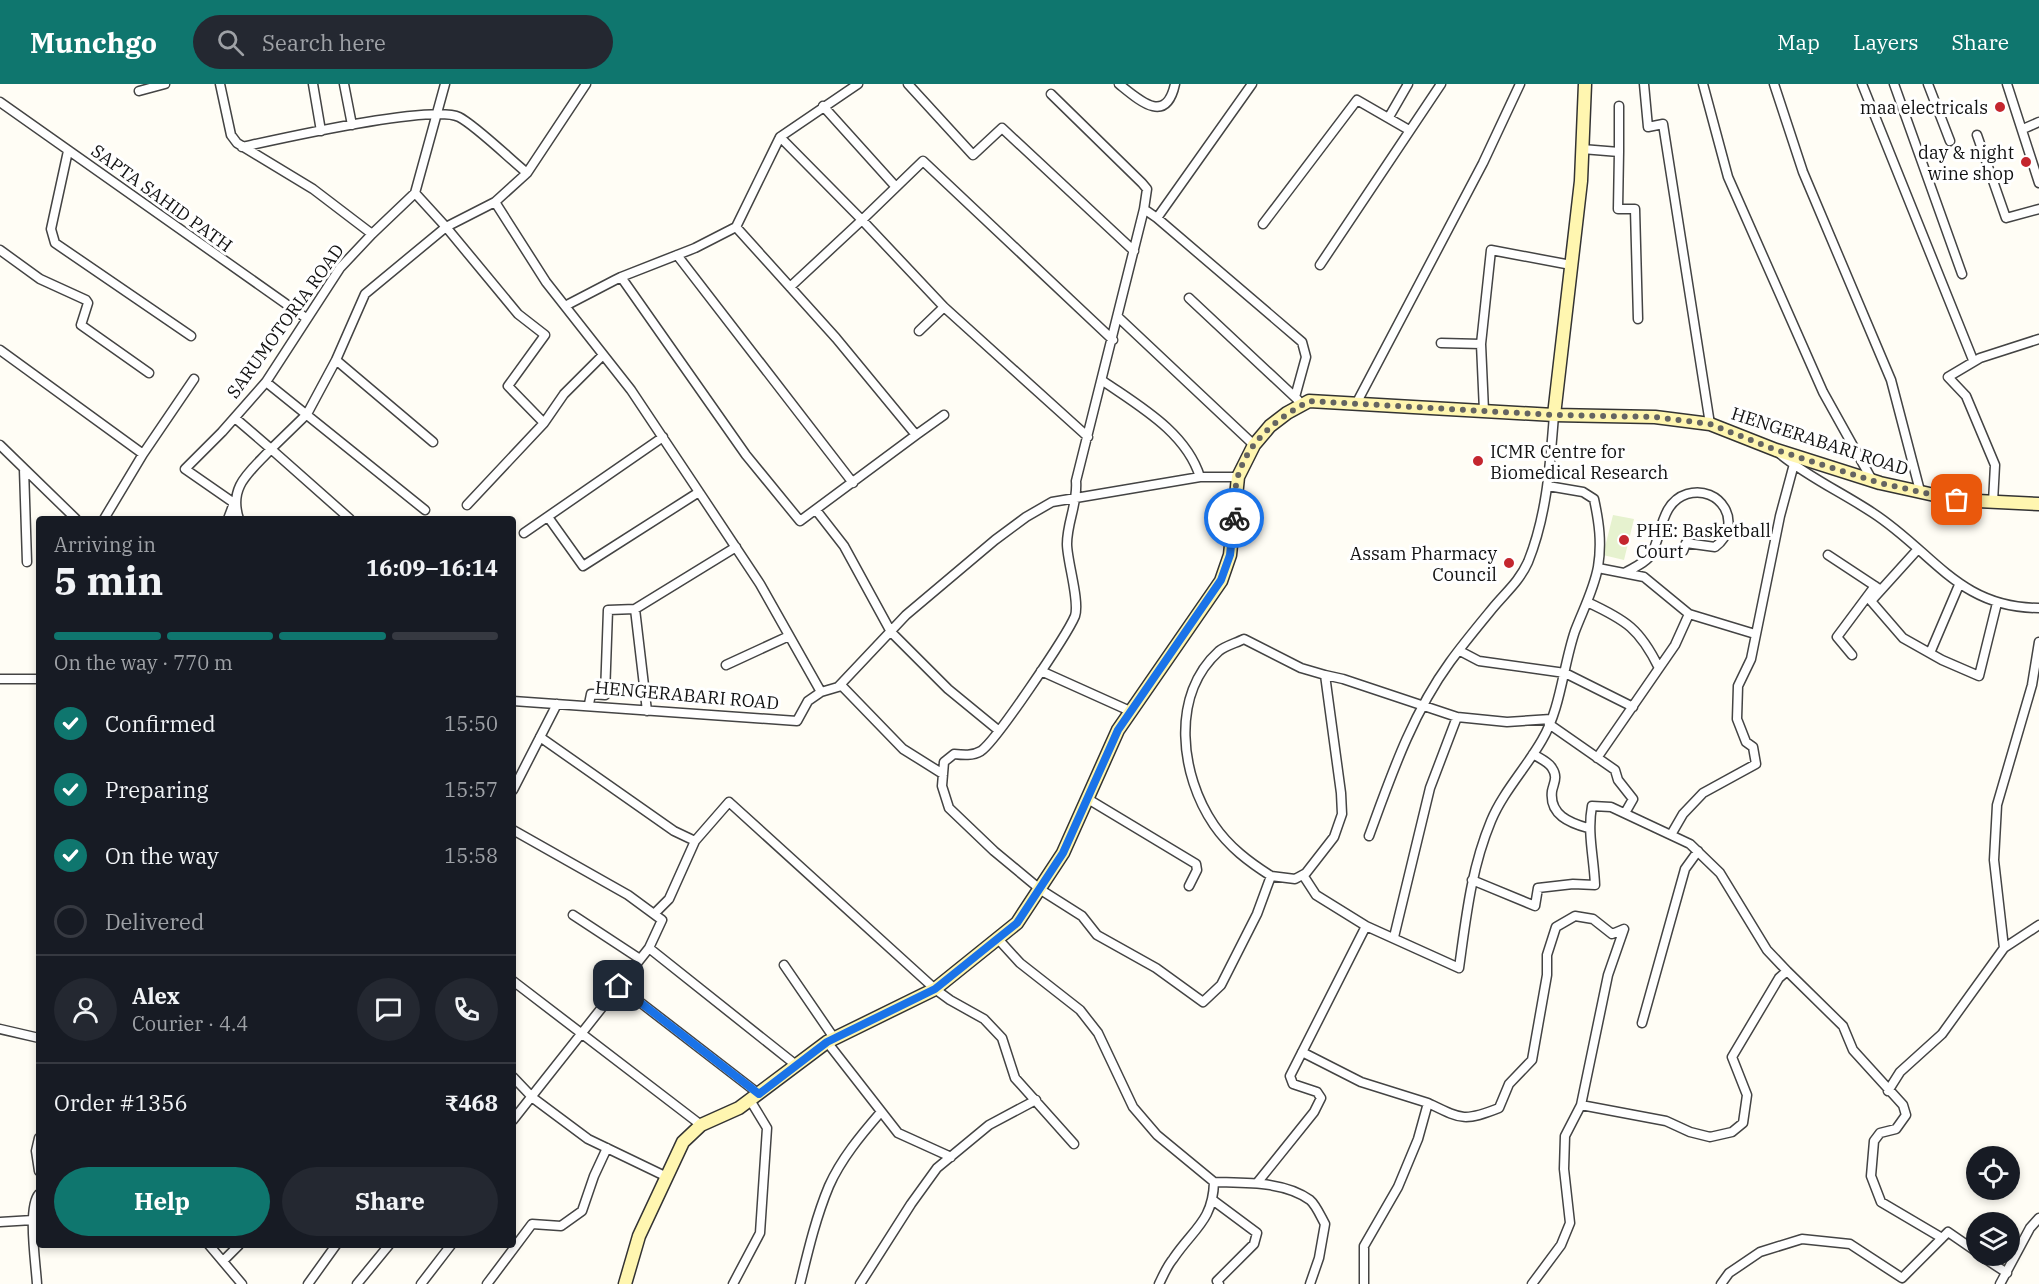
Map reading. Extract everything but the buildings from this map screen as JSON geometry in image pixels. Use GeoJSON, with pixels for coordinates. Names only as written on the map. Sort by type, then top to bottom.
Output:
{"type":"FeatureCollection","features":[{"type":"Feature","properties":{"kind":"main road"},"geometry":{"type":"LineString","coordinates":[[1554,415],[1582,148],[1585,84]]}},
{"type":"Feature","properties":{"kind":"main road","name":"HENGERABARI ROAD"},"geometry":{"type":"LineString","coordinates":[[625,1284],[639,1236],[683,1142],[701,1125],[755,1097],[830,1040],[935,989],[999,940],[1017,923],[1041,890],[1063,853],[1118,730],[1221,580],[1230,555],[1238,477],[1254,445],[1270,426],[1299,400],[1554,415],[1655,417],[1710,424],[1776,450],[1872,480],[1957,500],[2039,504]]}},
{"type":"Feature","properties":{"kind":"street"},"geometry":{"type":"LineString","coordinates":[[139,91],[165,84]]}},
{"type":"Feature","properties":{"kind":"street"},"geometry":{"type":"LineString","coordinates":[[220,84],[231,135],[242,147],[313,189],[372,234]]}},
{"type":"Feature","properties":{"kind":"street"},"geometry":{"type":"LineString","coordinates":[[313,84],[321,131]]}},
{"type":"Feature","properties":{"kind":"street"},"geometry":{"type":"LineString","coordinates":[[344,84],[352,125]]}},
{"type":"Feature","properties":{"kind":"street"},"geometry":{"type":"LineString","coordinates":[[445,84],[415,193],[446,226],[518,314],[545,334],[508,387],[544,423]]}},
{"type":"Feature","properties":{"kind":"street"},"geometry":{"type":"LineString","coordinates":[[229,516],[241,481],[307,414],[336,360],[365,294],[446,226],[495,202],[527,173],[586,84]]}},
{"type":"Feature","properties":{"kind":"street"},"geometry":{"type":"LineString","coordinates":[[565,306],[621,277],[677,255],[736,226],[780,136],[858,84]]}},
{"type":"Feature","properties":{"kind":"street"},"geometry":{"type":"LineString","coordinates":[[908,84],[973,155],[1002,128],[1134,251]]}},
{"type":"Feature","properties":{"kind":"street"},"geometry":{"type":"LineString","coordinates":[[1119,84],[1143,102],[1159,107],[1166,105],[1172,96],[1175,84]]}},
{"type":"Feature","properties":{"kind":"street"},"geometry":{"type":"LineString","coordinates":[[1157,218],[1252,84]]}},
{"type":"Feature","properties":{"kind":"street"},"geometry":{"type":"LineString","coordinates":[[1389,117],[1408,84]]}},
{"type":"Feature","properties":{"kind":"street"},"geometry":{"type":"LineString","coordinates":[[1320,266],[1441,84]]}},
{"type":"Feature","properties":{"kind":"street"},"geometry":{"type":"LineString","coordinates":[[1356,404],[1483,163],[1520,84]]}},
{"type":"Feature","properties":{"kind":"street"},"geometry":{"type":"LineString","coordinates":[[1644,84],[1648,127],[1663,124],[1710,424]]}},
{"type":"Feature","properties":{"kind":"street"},"geometry":{"type":"LineString","coordinates":[[1702,84],[1728,177],[1823,392],[1872,480]]}},
{"type":"Feature","properties":{"kind":"street"},"geometry":{"type":"LineString","coordinates":[[1774,84],[1803,172],[1892,380],[1920,491]]}},
{"type":"Feature","properties":{"kind":"street"},"geometry":{"type":"LineString","coordinates":[[1862,84],[1973,360]]}},
{"type":"Feature","properties":{"kind":"street"},"geometry":{"type":"LineString","coordinates":[[1894,84],[1962,274]]}},
{"type":"Feature","properties":{"kind":"street"},"geometry":{"type":"LineString","coordinates":[[1928,84],[1950,141]]}},
{"type":"Feature","properties":{"kind":"street"},"geometry":{"type":"LineString","coordinates":[[2007,84],[2039,183]]}},
{"type":"Feature","properties":{"kind":"street"},"geometry":{"type":"LineString","coordinates":[[1051,94],[1147,189],[1144,209],[1077,481],[1078,498],[1067,543],[1075,615],[1041,671],[981,751],[966,756],[954,754],[944,762],[942,786],[949,808],[994,851],[1041,890],[1082,916],[1097,935],[1156,968],[1203,1002],[1221,985],[1257,914],[1271,876]]}},
{"type":"Feature","properties":{"kind":"street"},"geometry":{"type":"LineString","coordinates":[[1263,224],[1357,100],[1409,130]]}},
{"type":"Feature","properties":{"kind":"street","name":"SAPTA SAHID PATH"},"geometry":{"type":"LineString","coordinates":[[0,102],[306,318]]}},
{"type":"Feature","properties":{"kind":"street"},"geometry":{"type":"LineString","coordinates":[[823,106],[896,187]]}},
{"type":"Feature","properties":{"kind":"street"},"geometry":{"type":"LineString","coordinates":[[1619,106],[1618,209],[1635,209],[1638,319]]}},
{"type":"Feature","properties":{"kind":"street"},"geometry":{"type":"LineString","coordinates":[[242,147],[352,125],[436,114],[459,117],[527,173]]}},
{"type":"Feature","properties":{"kind":"street"},"geometry":{"type":"LineString","coordinates":[[2023,129],[2039,122]]}},
{"type":"Feature","properties":{"kind":"street"},"geometry":{"type":"LineString","coordinates":[[1977,135],[2006,218],[2039,209]]}},
{"type":"Feature","properties":{"kind":"street"},"geometry":{"type":"LineString","coordinates":[[780,136],[944,307],[1088,437]]}},
{"type":"Feature","properties":{"kind":"street"},"geometry":{"type":"LineString","coordinates":[[1582,148],[1619,152]]}},
{"type":"Feature","properties":{"kind":"street"},"geometry":{"type":"LineString","coordinates":[[68,151],[51,229],[55,243],[191,336]]}},
{"type":"Feature","properties":{"kind":"street"},"geometry":{"type":"LineString","coordinates":[[790,287],[923,161],[1113,340]]}},
{"type":"Feature","properties":{"kind":"street","name":"SARUMOTORIA ROAD"},"geometry":{"type":"LineString","coordinates":[[234,503],[185,469],[235,418],[266,382],[339,268],[415,193]]}},
{"type":"Feature","properties":{"kind":"street"},"geometry":{"type":"LineString","coordinates":[[495,202],[546,282],[663,437],[736,547],[821,692]]}},
{"type":"Feature","properties":{"kind":"street"},"geometry":{"type":"LineString","coordinates":[[1144,209],[1302,342],[1306,357],[1299,400]]}},
{"type":"Feature","properties":{"kind":"street"},"geometry":{"type":"LineString","coordinates":[[736,226],[916,435]]}},
{"type":"Feature","properties":{"kind":"street"},"geometry":{"type":"LineString","coordinates":[[0,250],[40,279],[86,300],[88,303],[81,320],[84,328],[148,372]]}},
{"type":"Feature","properties":{"kind":"street"},"geometry":{"type":"LineString","coordinates":[[1484,411],[1481,344],[1491,250],[1571,265]]}},
{"type":"Feature","properties":{"kind":"street"},"geometry":{"type":"LineString","coordinates":[[677,255],[853,483]]}},
{"type":"Feature","properties":{"kind":"street"},"geometry":{"type":"LineString","coordinates":[[621,277],[746,455],[800,521],[944,415]]}},
{"type":"Feature","properties":{"kind":"street"},"geometry":{"type":"LineString","coordinates":[[1189,298],[1299,400]]}},
{"type":"Feature","properties":{"kind":"street"},"geometry":{"type":"LineString","coordinates":[[919,331],[944,307]]}},
{"type":"Feature","properties":{"kind":"street"},"geometry":{"type":"LineString","coordinates":[[1118,317],[1254,445]]}},
{"type":"Feature","properties":{"kind":"street"},"geometry":{"type":"LineString","coordinates":[[1993,502],[1995,465],[1966,396],[1947,377],[1973,360],[2039,339]]}},
{"type":"Feature","properties":{"kind":"street"},"geometry":{"type":"LineString","coordinates":[[1441,343],[1481,344]]}},
{"type":"Feature","properties":{"kind":"street"},"geometry":{"type":"LineString","coordinates":[[0,350],[143,454]]}},
{"type":"Feature","properties":{"kind":"street"},"geometry":{"type":"LineString","coordinates":[[468,505],[544,423],[564,394],[603,355]]}},
{"type":"Feature","properties":{"kind":"street"},"geometry":{"type":"LineString","coordinates":[[336,360],[433,442]]}},
{"type":"Feature","properties":{"kind":"street"},"geometry":{"type":"LineString","coordinates":[[106,516],[143,454],[194,379]]}},
{"type":"Feature","properties":{"kind":"street"},"geometry":{"type":"LineString","coordinates":[[1103,381],[1176,437],[1196,462],[1200,477]]}},
{"type":"Feature","properties":{"kind":"street"},"geometry":{"type":"LineString","coordinates":[[266,382],[425,510]]}},
{"type":"Feature","properties":{"kind":"street"},"geometry":{"type":"LineString","coordinates":[[1369,836],[1399,753],[1423,707],[1450,662],[1494,607],[1515,586],[1527,563],[1548,486],[1554,415]]}},
{"type":"Feature","properties":{"kind":"street"},"geometry":{"type":"LineString","coordinates":[[235,418],[347,516]]}},
{"type":"Feature","properties":{"kind":"street"},"geometry":{"type":"LineString","coordinates":[[524,533],[663,437]]}},
{"type":"Feature","properties":{"kind":"street"},"geometry":{"type":"LineString","coordinates":[[0,445],[73,516]]}},
{"type":"Feature","properties":{"kind":"street"},"geometry":{"type":"LineString","coordinates":[[1776,450],[1794,464],[1875,514],[1959,585],[1975,595],[1997,603],[2039,608]]}},
{"type":"Feature","properties":{"kind":"street"},"geometry":{"type":"LineString","coordinates":[[1672,833],[1683,814],[1703,793],[1755,764],[1754,747],[1746,742],[1737,718],[1736,698],[1738,686],[1751,659],[1794,464]]}},
{"type":"Feature","properties":{"kind":"street"},"geometry":{"type":"LineString","coordinates":[[24,469],[27,561]]}},
{"type":"Feature","properties":{"kind":"street","name":"HENGERABARI ROAD"},"geometry":{"type":"LineString","coordinates":[[516,701],[589,704],[647,711],[797,721],[808,701],[821,692],[841,685],[915,607],[1018,522],[1052,502],[1200,477],[1238,477]]}},
{"type":"Feature","properties":{"kind":"street"},"geometry":{"type":"LineString","coordinates":[[1303,875],[1316,895],[1366,926],[1459,969],[1472,880],[1491,820],[1533,754],[1550,721],[1566,673],[1575,633],[1598,568],[1601,532],[1594,499],[1582,492],[1548,486]]}},
{"type":"Feature","properties":{"kind":"street"},"geometry":{"type":"LineString","coordinates":[[548,517],[583,566],[699,492]]}},
{"type":"Feature","properties":{"kind":"street"},"geometry":{"type":"LineString","coordinates":[[1626,572],[1651,555],[1662,519],[1681,498],[1686,494],[1704,493],[1713,497],[1728,512],[1730,524],[1723,541],[1715,547],[1686,543],[1683,551]]}},
{"type":"Feature","properties":{"kind":"street"},"geometry":{"type":"LineString","coordinates":[[234,503],[238,516]]}},
{"type":"Feature","properties":{"kind":"street"},"geometry":{"type":"LineString","coordinates":[[816,510],[844,546],[891,632],[948,689],[998,730]]}},
{"type":"Feature","properties":{"kind":"street"},"geometry":{"type":"LineString","coordinates":[[589,704],[591,694],[605,695],[608,610],[635,609],[736,547]]}},
{"type":"Feature","properties":{"kind":"street"},"geometry":{"type":"LineString","coordinates":[[1852,655],[1837,637],[1878,588],[1918,549]]}},
{"type":"Feature","properties":{"kind":"street"},"geometry":{"type":"LineString","coordinates":[[1828,555],[1878,588]]}},
{"type":"Feature","properties":{"kind":"street"},"geometry":{"type":"LineString","coordinates":[[1598,568],[1644,577],[1689,614],[1755,634]]}},
{"type":"Feature","properties":{"kind":"street"},"geometry":{"type":"LineString","coordinates":[[1929,653],[1959,585]]}},
{"type":"Feature","properties":{"kind":"street"},"geometry":{"type":"LineString","coordinates":[[1878,588],[1871,601],[1903,638],[1979,676],[1997,603]]}},
{"type":"Feature","properties":{"kind":"street"},"geometry":{"type":"LineString","coordinates":[[1587,602],[1623,619],[1647,643],[1659,668]]}},
{"type":"Feature","properties":{"kind":"street"},"geometry":{"type":"LineString","coordinates":[[635,609],[647,711]]}},
{"type":"Feature","properties":{"kind":"street"},"geometry":{"type":"LineString","coordinates":[[1597,758],[1675,645],[1689,614]]}},
{"type":"Feature","properties":{"kind":"street"},"geometry":{"type":"LineString","coordinates":[[726,665],[789,636]]}},
{"type":"Feature","properties":{"kind":"street"},"geometry":{"type":"LineString","coordinates":[[1325,675],[1342,814],[1334,837],[1303,875],[1295,879],[1271,876],[1241,856],[1213,824],[1191,777],[1184,731],[1191,696],[1201,672],[1220,650],[1244,639],[1301,668],[1343,678],[1457,717],[1508,722],[1550,721],[1615,770],[1618,780],[1633,799],[1625,813]]}},
{"type":"Feature","properties":{"kind":"street"},"geometry":{"type":"LineString","coordinates":[[2004,948],[1994,860],[1997,805],[2032,685],[2039,642]]}},
{"type":"Feature","properties":{"kind":"street"},"geometry":{"type":"LineString","coordinates":[[1460,651],[1479,661],[1566,673],[1633,707]]}},
{"type":"Feature","properties":{"kind":"street"},"geometry":{"type":"LineString","coordinates":[[1041,671],[1130,711]]}},
{"type":"Feature","properties":{"kind":"street"},"geometry":{"type":"LineString","coordinates":[[0,678],[36,679]]}},
{"type":"Feature","properties":{"kind":"street"},"geometry":{"type":"LineString","coordinates":[[841,685],[903,749],[943,774]]}},
{"type":"Feature","properties":{"kind":"street"},"geometry":{"type":"LineString","coordinates":[[516,784],[557,704]]}},
{"type":"Feature","properties":{"kind":"street"},"geometry":{"type":"LineString","coordinates":[[1394,938],[1430,788],[1457,717]]}},
{"type":"Feature","properties":{"kind":"street"},"geometry":{"type":"LineString","coordinates":[[540,737],[674,831],[695,841]]}},
{"type":"Feature","properties":{"kind":"street"},"geometry":{"type":"LineString","coordinates":[[1533,754],[1551,766],[1556,778],[1552,792],[1554,804],[1560,817],[1588,828]]}},
{"type":"Feature","properties":{"kind":"street"},"geometry":{"type":"LineString","coordinates":[[1088,799],[1196,864],[1197,870],[1189,886]]}},
{"type":"Feature","properties":{"kind":"street"},"geometry":{"type":"LineString","coordinates":[[654,914],[669,899],[695,841],[729,802],[935,989],[984,1019],[1002,1038],[1015,1078],[1074,1143]]}},
{"type":"Feature","properties":{"kind":"street"},"geometry":{"type":"LineString","coordinates":[[1472,880],[1535,906],[1538,888],[1573,884],[1595,885],[1594,861],[1588,828],[1592,806],[1611,807],[1672,833],[1698,851],[1720,873],[1767,950],[1843,1026],[1853,1050],[1903,1105],[1906,1115],[1896,1129],[1880,1133],[1874,1141],[1871,1176],[1881,1202],[1942,1238]]}},
{"type":"Feature","properties":{"kind":"street"},"geometry":{"type":"LineString","coordinates":[[516,832],[628,896],[662,920],[649,948],[516,1117]]}},
{"type":"Feature","properties":{"kind":"street"},"geometry":{"type":"LineString","coordinates":[[1642,1023],[1685,869],[1698,851]]}},
{"type":"Feature","properties":{"kind":"street"},"geometry":{"type":"LineString","coordinates":[[573,915],[640,959]]}},
{"type":"Feature","properties":{"kind":"street"},"geometry":{"type":"LineString","coordinates":[[1302,1052],[1361,1082],[1428,1103],[1456,1117],[1474,1119],[1499,1108],[1509,1084],[1532,1060],[1547,975],[1547,955],[1557,927],[1575,916],[1593,920],[1612,934],[1624,929],[1608,975],[1581,1105],[1565,1136],[1564,1169],[1570,1223],[1561,1245],[1532,1284]]}},
{"type":"Feature","properties":{"kind":"street"},"geometry":{"type":"LineString","coordinates":[[1888,1091],[1900,1072],[1942,1034],[2004,948],[2039,925]]}},
{"type":"Feature","properties":{"kind":"street"},"geometry":{"type":"LineString","coordinates":[[1257,1183],[1314,1112],[1321,1098],[1317,1092],[1290,1082],[1290,1076],[1366,926]]}},
{"type":"Feature","properties":{"kind":"street"},"geometry":{"type":"LineString","coordinates":[[999,940],[1020,963],[1080,1010],[1098,1033],[1133,1107],[1157,1135],[1214,1182],[1257,1183],[1288,1190],[1312,1201],[1325,1224],[1319,1258],[1310,1284]]}},
{"type":"Feature","properties":{"kind":"street"},"geometry":{"type":"LineString","coordinates":[[649,948],[796,1065]]}},
{"type":"Feature","properties":{"kind":"street"},"geometry":{"type":"LineString","coordinates":[[784,965],[830,1040],[880,1113],[898,1133],[951,1157]]}},
{"type":"Feature","properties":{"kind":"street"},"geometry":{"type":"LineString","coordinates":[[1581,1105],[1666,1121],[1690,1132],[1710,1137],[1732,1132],[1743,1123],[1747,1095],[1732,1057],[1779,978],[1787,971]]}},
{"type":"Feature","properties":{"kind":"street"},"geometry":{"type":"LineString","coordinates":[[516,983],[701,1125]]}},
{"type":"Feature","properties":{"kind":"street"},"geometry":{"type":"LineString","coordinates":[[619,986],[755,1097],[767,1128],[760,1233],[733,1284]]}},
{"type":"Feature","properties":{"kind":"street"},"geometry":{"type":"LineString","coordinates":[[0,1029],[36,1037]]}},
{"type":"Feature","properties":{"kind":"street"},"geometry":{"type":"LineString","coordinates":[[516,1080],[533,1098],[588,1139],[667,1177]]}},
{"type":"Feature","properties":{"kind":"street"},"geometry":{"type":"LineString","coordinates":[[860,1284],[911,1204],[938,1168],[989,1125],[1036,1100]]}},
{"type":"Feature","properties":{"kind":"street"},"geometry":{"type":"LineString","coordinates":[[1364,1284],[1364,1246],[1398,1187],[1418,1139],[1428,1103]]}},
{"type":"Feature","properties":{"kind":"street"},"geometry":{"type":"LineString","coordinates":[[800,1284],[830,1184],[855,1143],[880,1113]]}},
{"type":"Feature","properties":{"kind":"street"},"geometry":{"type":"LineString","coordinates":[[516,1245],[532,1224],[561,1226],[582,1211],[607,1148]]}},
{"type":"Feature","properties":{"kind":"street"},"geometry":{"type":"LineString","coordinates":[[1159,1284],[1172,1259],[1205,1221],[1214,1201],[1214,1182]]}},
{"type":"Feature","properties":{"kind":"street"},"geometry":{"type":"LineString","coordinates":[[36,1199],[33,1220],[37,1284]]}},
{"type":"Feature","properties":{"kind":"street"},"geometry":{"type":"LineString","coordinates":[[1214,1201],[1257,1233],[1254,1244],[1216,1281],[1219,1284]]}},
{"type":"Feature","properties":{"kind":"street"},"geometry":{"type":"LineString","coordinates":[[2000,1284],[2030,1228],[2039,1218]]}},
{"type":"Feature","properties":{"kind":"street"},"geometry":{"type":"LineString","coordinates":[[0,1222],[33,1220]]}},
{"type":"Feature","properties":{"kind":"street"},"geometry":{"type":"LineString","coordinates":[[1721,1284],[1729,1273],[1760,1251],[1802,1239],[1850,1244],[1902,1278],[1948,1232],[1966,1244]]}},
{"type":"Feature","properties":{"kind":"street"},"geometry":{"type":"LineString","coordinates":[[212,1248],[242,1284]]}},
{"type":"Feature","properties":{"kind":"street"},"geometry":{"type":"LineString","coordinates":[[223,1261],[236,1248]]}},
{"type":"Feature","properties":{"kind":"street"},"geometry":{"type":"LineString","coordinates":[[308,1284],[334,1248]]}},
{"type":"Feature","properties":{"kind":"street"},"geometry":{"type":"LineString","coordinates":[[357,1284],[387,1248]]}},
{"type":"Feature","properties":{"kind":"street"},"geometry":{"type":"LineString","coordinates":[[421,1284],[449,1248]]}},
{"type":"Feature","properties":{"kind":"street"},"geometry":{"type":"LineString","coordinates":[[487,1284],[514,1248]]}},
{"type":"Feature","properties":{"kind":"street"},"geometry":{"type":"LineString","coordinates":[[1996,1266],[2007,1273]]}},
{"type":"Feature","properties":{"kind":"green space"},"geometry":{"type":"Polygon","coordinates":[[[1613,515],[1634,519],[1624,560],[1603,555],[1613,515]]]}},
{"type":"Feature","properties":{"kind":"way so far"},"geometry":{"type":"LineString","coordinates":[[1234,518],[1238,477],[1254,445],[1270,426],[1287,412],[1309,401],[1554,415],[1655,417],[1710,424],[1776,450],[1880,483],[1957,500]]}},
{"type":"Feature","properties":{"kind":"place","name":"maa electricals"},"geometry":{"type":"Point","coordinates":[2000,107]}},
{"type":"Feature","properties":{"kind":"place","name":"day & night wine shop"},"geometry":{"type":"Point","coordinates":[2026,162]}},
{"type":"Feature","properties":{"kind":"place","name":"ICMR Centre for Biomedical Research"},"geometry":{"type":"Point","coordinates":[1478,461]}},
{"type":"Feature","properties":{"kind":"place","name":"PHE: Basketball Court"},"geometry":{"type":"Point","coordinates":[1624,540]}},
{"type":"Feature","properties":{"kind":"place","name":"Assam Pharmacy Council"},"geometry":{"type":"Point","coordinates":[1509,563]}},
{"type":"Feature","properties":{"kind":"route"},"geometry":{"type":"LineString","coordinates":[[619,986],[759,1094],[827,1042],[935,989],[999,940],[1017,923],[1041,890],[1063,853],[1118,730],[1221,580],[1230,555],[1234,518]]}}]}
